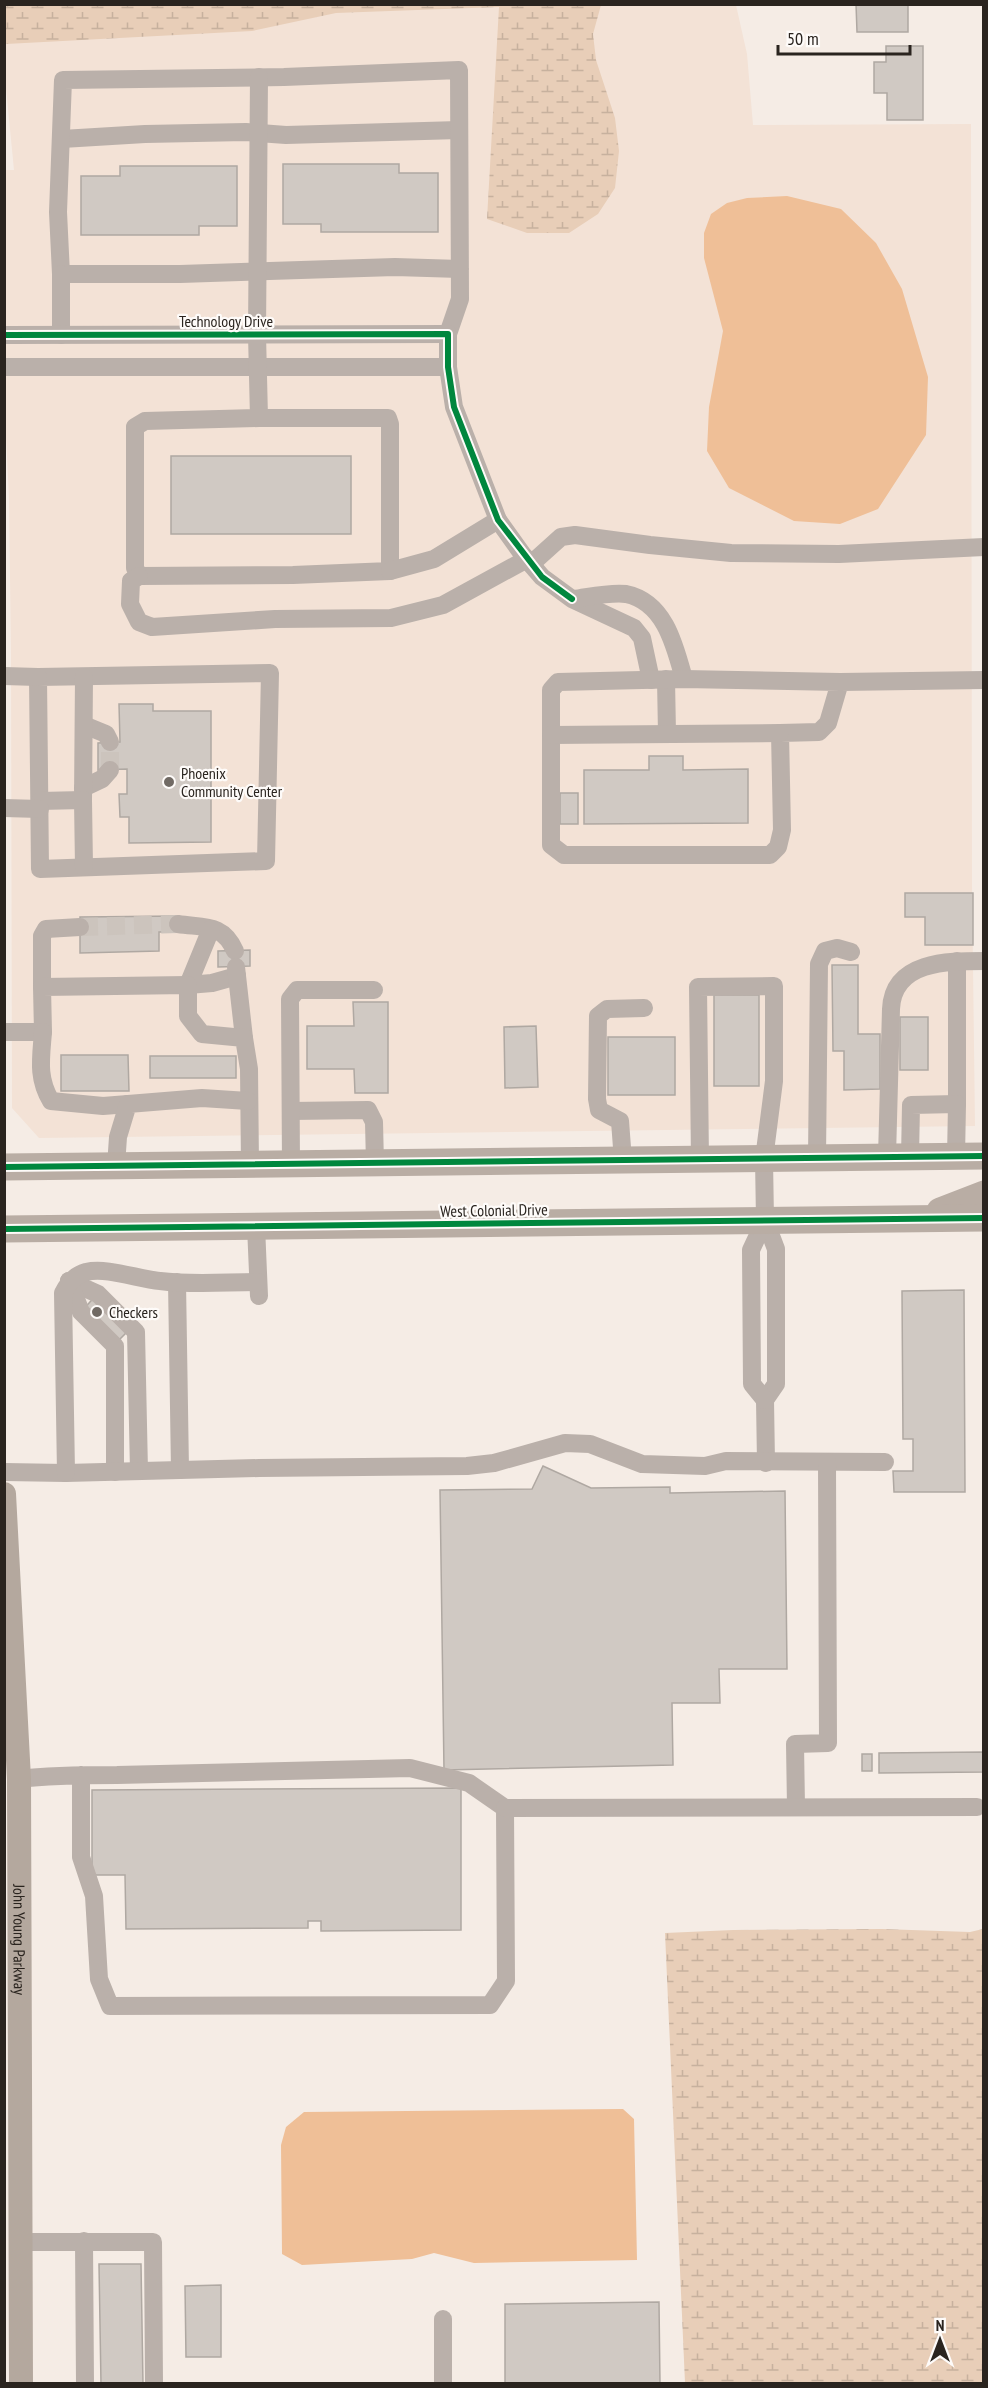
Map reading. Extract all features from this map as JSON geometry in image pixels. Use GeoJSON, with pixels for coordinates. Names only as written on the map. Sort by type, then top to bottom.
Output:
{"type":"FeatureCollection","features":[{"type":"Feature","properties":{"kind":"highway"},"geometry":{"type":"LineString","coordinates":[[4,1167],[984,1156]]}},
{"type":"Feature","properties":{"kind":"highway"},"geometry":{"type":"LineString","coordinates":[[919,1218],[984,1194]]}},
{"type":"Feature","properties":{"kind":"highway","name":"West Colonial Drive"},"geometry":{"type":"LineString","coordinates":[[4,1229],[984,1218]]}},
{"type":"Feature","properties":{"kind":"main road","name":"John Young Parkway"},"geometry":{"type":"LineString","coordinates":[[4,1494],[12,1777],[12,2060],[21,2242],[21,2384]]}},
{"type":"Feature","properties":{"kind":"street"},"geometry":{"type":"LineString","coordinates":[[61,335],[58,212],[63,80],[259,77],[459,70],[460,299],[448,334],[448,367],[454,407],[498,520],[529,562],[542,577],[572,599],[633,627],[667,679]]}},
{"type":"Feature","properties":{"kind":"street"},"geometry":{"type":"LineString","coordinates":[[259,77],[257,334],[259,418]]}},
{"type":"Feature","properties":{"kind":"street"},"geometry":{"type":"LineString","coordinates":[[62,139],[145,134],[259,133],[286,135],[459,130]]}},
{"type":"Feature","properties":{"kind":"street"},"geometry":{"type":"LineString","coordinates":[[61,274],[258,272],[394,267],[460,269]]}},
{"type":"Feature","properties":{"kind":"street","name":"Technology Drive"},"geometry":{"type":"LineString","coordinates":[[4,335],[448,334]]}},
{"type":"Feature","properties":{"kind":"street"},"geometry":{"type":"LineString","coordinates":[[4,367],[448,367]]}},
{"type":"Feature","properties":{"kind":"street"},"geometry":{"type":"LineString","coordinates":[[139,576],[135,568],[135,427],[145,421],[259,418],[388,418],[390,423],[390,571]]}},
{"type":"Feature","properties":{"kind":"street"},"geometry":{"type":"LineString","coordinates":[[498,520],[434,559],[390,571],[293,575],[139,576],[131,581],[130,604],[139,622],[152,627],[274,619],[392,618],[443,605],[529,562],[561,537],[575,535],[731,553],[839,554],[984,547]]}},
{"type":"Feature","properties":{"kind":"street"},"geometry":{"type":"LineString","coordinates":[[572,599],[624,594],[643,600],[661,617],[672,638],[667,679],[667,734]]}},
{"type":"Feature","properties":{"kind":"street"},"geometry":{"type":"LineString","coordinates":[[4,676],[84,678],[270,673],[266,861],[40,869],[38,678]]}},
{"type":"Feature","properties":{"kind":"street"},"geometry":{"type":"LineString","coordinates":[[84,678],[84,867]]}},
{"type":"Feature","properties":{"kind":"street"},"geometry":{"type":"LineString","coordinates":[[780,733],[782,830],[778,847],[770,855],[564,855],[551,845],[551,690],[558,682],[667,679],[840,682],[984,680]]}},
{"type":"Feature","properties":{"kind":"street"},"geometry":{"type":"LineString","coordinates":[[551,735],[819,732],[828,723],[840,682]]}},
{"type":"Feature","properties":{"kind":"street"},"geometry":{"type":"LineString","coordinates":[[84,725],[106,734],[110,742]]}},
{"type":"Feature","properties":{"kind":"street"},"geometry":{"type":"LineString","coordinates":[[4,808],[40,805],[83,794],[110,770]]}},
{"type":"Feature","properties":{"kind":"street"},"geometry":{"type":"LineString","coordinates":[[178,924],[219,930],[229,938],[236,964],[249,1069],[250,1165]]}},
{"type":"Feature","properties":{"kind":"street"},"geometry":{"type":"LineString","coordinates":[[80,927],[46,929],[42,936],[43,1032],[40,1064],[42,1088],[51,1101],[103,1106],[202,1098],[248,1101]]}},
{"type":"Feature","properties":{"kind":"street"},"geometry":{"type":"LineString","coordinates":[[211,929],[188,985],[188,1016],[202,1034],[244,1038]]}},
{"type":"Feature","properties":{"kind":"street"},"geometry":{"type":"LineString","coordinates":[[817,1158],[819,964],[825,951],[837,948],[851,952]]}},
{"type":"Feature","properties":{"kind":"street"},"geometry":{"type":"LineString","coordinates":[[956,1156],[957,961]]}},
{"type":"Feature","properties":{"kind":"street"},"geometry":{"type":"LineString","coordinates":[[898,1157],[891,996],[896,985],[909,974],[934,963],[984,961]]}},
{"type":"Feature","properties":{"kind":"street"},"geometry":{"type":"LineString","coordinates":[[42,987],[212,983],[236,964]]}},
{"type":"Feature","properties":{"kind":"street"},"geometry":{"type":"LineString","coordinates":[[700,1160],[698,987],[774,986],[774,1081],[764,1159],[765,1220],[776,1250],[776,1384],[765,1400],[766,1463]]}},
{"type":"Feature","properties":{"kind":"street"},"geometry":{"type":"LineString","coordinates":[[291,1165],[290,999],[297,990],[374,990]]}},
{"type":"Feature","properties":{"kind":"street"},"geometry":{"type":"LineString","coordinates":[[623,1161],[620,1120],[599,1110],[597,1099],[598,1016],[607,1009],[644,1008]]}},
{"type":"Feature","properties":{"kind":"street"},"geometry":{"type":"LineString","coordinates":[[4,1032],[43,1032]]}},
{"type":"Feature","properties":{"kind":"street"},"geometry":{"type":"LineString","coordinates":[[116,1166],[118,1137],[128,1104]]}},
{"type":"Feature","properties":{"kind":"street"},"geometry":{"type":"LineString","coordinates":[[898,1157],[911,1105],[957,1104]]}},
{"type":"Feature","properties":{"kind":"street"},"geometry":{"type":"LineString","coordinates":[[291,1111],[368,1110],[374,1122],[375,1164]]}},
{"type":"Feature","properties":{"kind":"street"},"geometry":{"type":"LineString","coordinates":[[765,1220],[751,1250],[752,1384],[765,1400]]}},
{"type":"Feature","properties":{"kind":"street"},"geometry":{"type":"LineString","coordinates":[[66,1473],[63,1293],[69,1281],[85,1272],[108,1271],[132,1278],[259,1289],[256,1226]]}},
{"type":"Feature","properties":{"kind":"street"},"geometry":{"type":"LineString","coordinates":[[69,1281],[98,1294],[136,1332],[139,1471]]}},
{"type":"Feature","properties":{"kind":"street"},"geometry":{"type":"LineString","coordinates":[[69,1281],[81,1312],[115,1346],[115,1472]]}},
{"type":"Feature","properties":{"kind":"street"},"geometry":{"type":"LineString","coordinates":[[177,1282],[180,1470]]}},
{"type":"Feature","properties":{"kind":"street"},"geometry":{"type":"LineString","coordinates":[[4,1472],[66,1473],[467,1466],[494,1463],[565,1443],[590,1444],[642,1464],[705,1466],[726,1461],[885,1462]]}},
{"type":"Feature","properties":{"kind":"street"},"geometry":{"type":"LineString","coordinates":[[796,1807],[795,1744],[828,1743],[827,1462]]}},
{"type":"Feature","properties":{"kind":"street"},"geometry":{"type":"LineString","coordinates":[[12,1777],[410,1768],[469,1783],[505,1808],[978,1807]]}},
{"type":"Feature","properties":{"kind":"street"},"geometry":{"type":"LineString","coordinates":[[81,1775],[81,1857],[94,1896],[99,1979],[110,2006],[490,2005],[506,1981],[505,1808]]}},
{"type":"Feature","properties":{"kind":"street"},"geometry":{"type":"LineString","coordinates":[[84,2241],[85,2384]]}},
{"type":"Feature","properties":{"kind":"street"},"geometry":{"type":"LineString","coordinates":[[21,2242],[153,2242],[154,2384]]}},
{"type":"Feature","properties":{"kind":"street"},"geometry":{"type":"LineString","coordinates":[[442,2319],[443,2384]]}},
{"type":"Feature","properties":{"kind":"shaded area"},"geometry":{"type":"Polygon","coordinates":[[[4,5],[736,5],[747,54],[753,125],[971,124],[972,885],[975,1126],[39,1138],[12,1108],[11,655],[9,498],[4,395],[4,170],[14,170],[4,68],[4,5]]]}},
{"type":"Feature","properties":{"kind":"shaded area"},"geometry":{"type":"Polygon","coordinates":[[[787,196],[841,209],[876,243],[902,289],[928,377],[926,435],[878,509],[840,524],[794,521],[729,488],[707,451],[709,407],[723,331],[704,258],[704,233],[711,214],[727,203],[747,198],[787,196]]]}},
{"type":"Feature","properties":{"kind":"shaded area"},"geometry":{"type":"Polygon","coordinates":[[[623,2109],[634,2119],[637,2260],[474,2263],[434,2253],[412,2259],[302,2265],[282,2254],[281,2145],[286,2127],[304,2112],[623,2109]]]}},
{"type":"Feature","properties":{"kind":"green space"},"geometry":{"type":"Polygon","coordinates":[[[4,5],[601,5],[593,34],[596,60],[615,118],[619,151],[615,188],[598,214],[569,233],[527,233],[487,219],[499,7],[336,13],[252,31],[6,44],[4,5]]]}},
{"type":"Feature","properties":{"kind":"green space"},"geometry":{"type":"Polygon","coordinates":[[[882,1929],[970,1932],[983,1929],[983,2383],[685,2383],[665,1933],[882,1929]]]}},
{"type":"Feature","properties":{"kind":"building"},"geometry":{"type":"Polygon","coordinates":[[[856,4],[908,4],[908,32],[857,32],[856,4]]]}},
{"type":"Feature","properties":{"kind":"building"},"geometry":{"type":"Polygon","coordinates":[[[886,46],[923,46],[923,120],[887,120],[887,93],[874,93],[874,62],[886,62],[886,46]]]}},
{"type":"Feature","properties":{"kind":"building"},"geometry":{"type":"Polygon","coordinates":[[[283,164],[399,164],[399,173],[438,173],[438,232],[321,232],[321,224],[283,224],[283,164]]]}},
{"type":"Feature","properties":{"kind":"building"},"geometry":{"type":"Polygon","coordinates":[[[120,166],[237,166],[237,226],[199,226],[199,235],[81,235],[81,176],[120,176],[120,166]]]}},
{"type":"Feature","properties":{"kind":"building"},"geometry":{"type":"Polygon","coordinates":[[[171,456],[351,456],[351,534],[171,534],[171,456]]]}},
{"type":"Feature","properties":{"kind":"building","name":"Phoenix Community Center"},"geometry":{"type":"Polygon","coordinates":[[[119,704],[153,704],[153,711],[211,711],[211,842],[129,843],[129,817],[120,817],[119,794],[127,794],[127,769],[98,770],[98,743],[120,742],[119,704]]]}},
{"type":"Feature","properties":{"kind":"building"},"geometry":{"type":"Polygon","coordinates":[[[649,756],[683,756],[683,770],[748,769],[748,823],[584,824],[584,770],[649,770],[649,756]]]}},
{"type":"Feature","properties":{"kind":"building"},"geometry":{"type":"Polygon","coordinates":[[[560,793],[578,793],[578,824],[560,824],[560,793]]]}},
{"type":"Feature","properties":{"kind":"building"},"geometry":{"type":"Polygon","coordinates":[[[905,893],[973,893],[973,945],[925,945],[925,917],[905,917],[905,893]]]}},
{"type":"Feature","properties":{"kind":"building"},"geometry":{"type":"Polygon","coordinates":[[[178,916],[178,932],[159,932],[159,951],[80,953],[80,917],[178,916]]]}},
{"type":"Feature","properties":{"kind":"building"},"geometry":{"type":"Polygon","coordinates":[[[250,950],[250,966],[218,967],[218,951],[250,950]]]}},
{"type":"Feature","properties":{"kind":"building"},"geometry":{"type":"Polygon","coordinates":[[[832,965],[858,965],[858,1034],[880,1034],[880,1089],[844,1090],[844,1051],[833,1051],[832,965]]]}},
{"type":"Feature","properties":{"kind":"building"},"geometry":{"type":"Polygon","coordinates":[[[714,995],[759,995],[759,1086],[714,1086],[714,995]]]}},
{"type":"Feature","properties":{"kind":"building"},"geometry":{"type":"Polygon","coordinates":[[[353,1002],[388,1002],[388,1093],[355,1093],[354,1069],[307,1069],[307,1026],[354,1026],[353,1002]]]}},
{"type":"Feature","properties":{"kind":"building"},"geometry":{"type":"Polygon","coordinates":[[[900,1017],[928,1017],[928,1070],[900,1070],[900,1017]]]}},
{"type":"Feature","properties":{"kind":"building"},"geometry":{"type":"Polygon","coordinates":[[[536,1026],[538,1087],[505,1088],[504,1027],[536,1026]]]}},
{"type":"Feature","properties":{"kind":"building"},"geometry":{"type":"Polygon","coordinates":[[[608,1037],[675,1037],[675,1095],[608,1095],[608,1037]]]}},
{"type":"Feature","properties":{"kind":"building"},"geometry":{"type":"Polygon","coordinates":[[[61,1055],[128,1055],[129,1091],[61,1091],[61,1055]]]}},
{"type":"Feature","properties":{"kind":"building"},"geometry":{"type":"Polygon","coordinates":[[[150,1056],[236,1056],[236,1078],[150,1078],[150,1056]]]}},
{"type":"Feature","properties":{"kind":"building"},"geometry":{"type":"Polygon","coordinates":[[[101,1290],[129,1330],[119,1340],[78,1315],[101,1290]]]}},
{"type":"Feature","properties":{"kind":"building"},"geometry":{"type":"Polygon","coordinates":[[[964,1290],[965,1492],[894,1492],[893,1471],[913,1471],[913,1439],[903,1439],[902,1291],[964,1290]]]}},
{"type":"Feature","properties":{"kind":"building"},"geometry":{"type":"Polygon","coordinates":[[[543,1466],[591,1488],[670,1487],[670,1493],[785,1491],[787,1669],[719,1669],[720,1703],[672,1703],[673,1765],[444,1770],[440,1490],[532,1489],[543,1466]]]}},
{"type":"Feature","properties":{"kind":"building"},"geometry":{"type":"Polygon","coordinates":[[[984,1752],[984,1772],[879,1773],[879,1753],[984,1752]]]}},
{"type":"Feature","properties":{"kind":"building"},"geometry":{"type":"Polygon","coordinates":[[[862,1754],[872,1754],[872,1771],[862,1771],[862,1754]]]}},
{"type":"Feature","properties":{"kind":"building"},"geometry":{"type":"Polygon","coordinates":[[[461,1788],[461,1930],[321,1931],[321,1921],[308,1921],[308,1928],[126,1929],[125,1875],[92,1875],[92,1790],[461,1788]]]}},
{"type":"Feature","properties":{"kind":"building"},"geometry":{"type":"Polygon","coordinates":[[[99,2264],[141,2264],[143,2384],[101,2384],[99,2264]]]}},
{"type":"Feature","properties":{"kind":"building"},"geometry":{"type":"Polygon","coordinates":[[[221,2285],[221,2357],[186,2357],[185,2286],[221,2285]]]}},
{"type":"Feature","properties":{"kind":"building"},"geometry":{"type":"Polygon","coordinates":[[[659,2302],[660,2384],[505,2384],[505,2304],[659,2302]]]}},
{"type":"Feature","properties":{"kind":"tunnel"},"geometry":{"type":"LineString","coordinates":[[110,742],[110,770]]}},
{"type":"Feature","properties":{"kind":"tunnel"},"geometry":{"type":"LineString","coordinates":[[80,927],[178,924]]}},
{"type":"Feature","properties":{"kind":"cycle path"},"geometry":{"type":"LineString","coordinates":[[4,335],[448,334],[448,367],[454,407],[498,520],[542,577],[572,599]]}},
{"type":"Feature","properties":{"kind":"cycle path"},"geometry":{"type":"LineString","coordinates":[[4,1167],[984,1156]]}},
{"type":"Feature","properties":{"kind":"cycle path"},"geometry":{"type":"LineString","coordinates":[[4,1229],[984,1218]]}},
{"type":"Feature","properties":{"kind":"place","name":"Phoenix Community Center"},"geometry":{"type":"Point","coordinates":[169,782]}},
{"type":"Feature","properties":{"kind":"place","name":"Checkers"},"geometry":{"type":"Point","coordinates":[97,1312]}}]}
